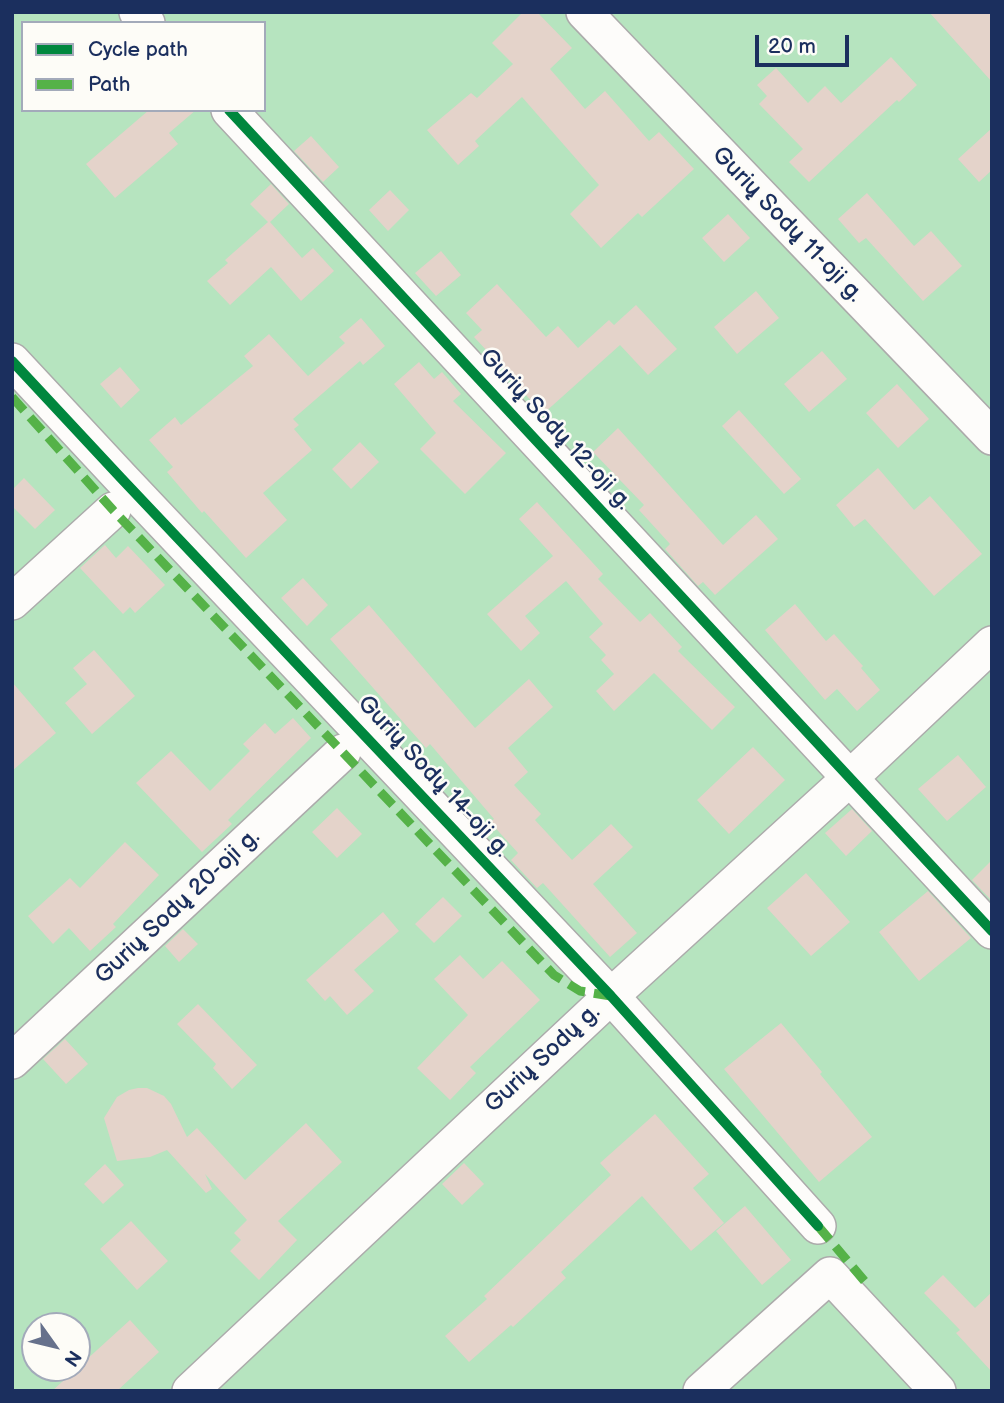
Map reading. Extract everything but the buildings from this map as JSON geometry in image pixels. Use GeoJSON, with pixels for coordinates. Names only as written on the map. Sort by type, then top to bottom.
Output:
{"type":"FeatureCollection","features":[{"type":"Feature","properties":{"kind":"street","name":"Gurių Sodų 11-oji g."},"geometry":{"type":"LineString","coordinates":[[584,12],[992,437]]}},
{"type":"Feature","properties":{"kind":"street","name":"Gurių Sodų 12-oji g."},"geometry":{"type":"LineString","coordinates":[[231,112],[992,931]]}},
{"type":"Feature","properties":{"kind":"street","name":"Gurių Sodų 14-oji g."},"geometry":{"type":"LineString","coordinates":[[12,361],[611,996],[818,1226]]}},
{"type":"Feature","properties":{"kind":"street"},"geometry":{"type":"LineString","coordinates":[[12,603],[113,510]]}},
{"type":"Feature","properties":{"kind":"street","name":"Gurių Sodų g."},"geometry":{"type":"LineString","coordinates":[[190,1391],[611,996],[992,644]]}},
{"type":"Feature","properties":{"kind":"street","name":"Gurių Sodų 20-oji g."},"geometry":{"type":"LineString","coordinates":[[12,1061],[344,752]]}},
{"type":"Feature","properties":{"kind":"street"},"geometry":{"type":"LineString","coordinates":[[701,1391],[830,1275],[938,1391]]}},
{"type":"Feature","properties":{"kind":"green space"},"geometry":{"type":"Polygon","coordinates":[[[12,12],[992,12],[992,1391],[12,1391],[12,12]]]}},
{"type":"Feature","properties":{"kind":"marked path"},"geometry":{"type":"LineString","coordinates":[[12,397],[113,510],[554,975],[580,991],[611,996]]}},
{"type":"Feature","properties":{"kind":"marked path"},"geometry":{"type":"LineString","coordinates":[[818,1226],[867,1284]]}},
{"type":"Feature","properties":{"kind":"cycle path"},"geometry":{"type":"LineString","coordinates":[[231,112],[992,931]]}},
{"type":"Feature","properties":{"kind":"cycle path"},"geometry":{"type":"LineString","coordinates":[[12,361],[611,996],[818,1226]]}}]}
